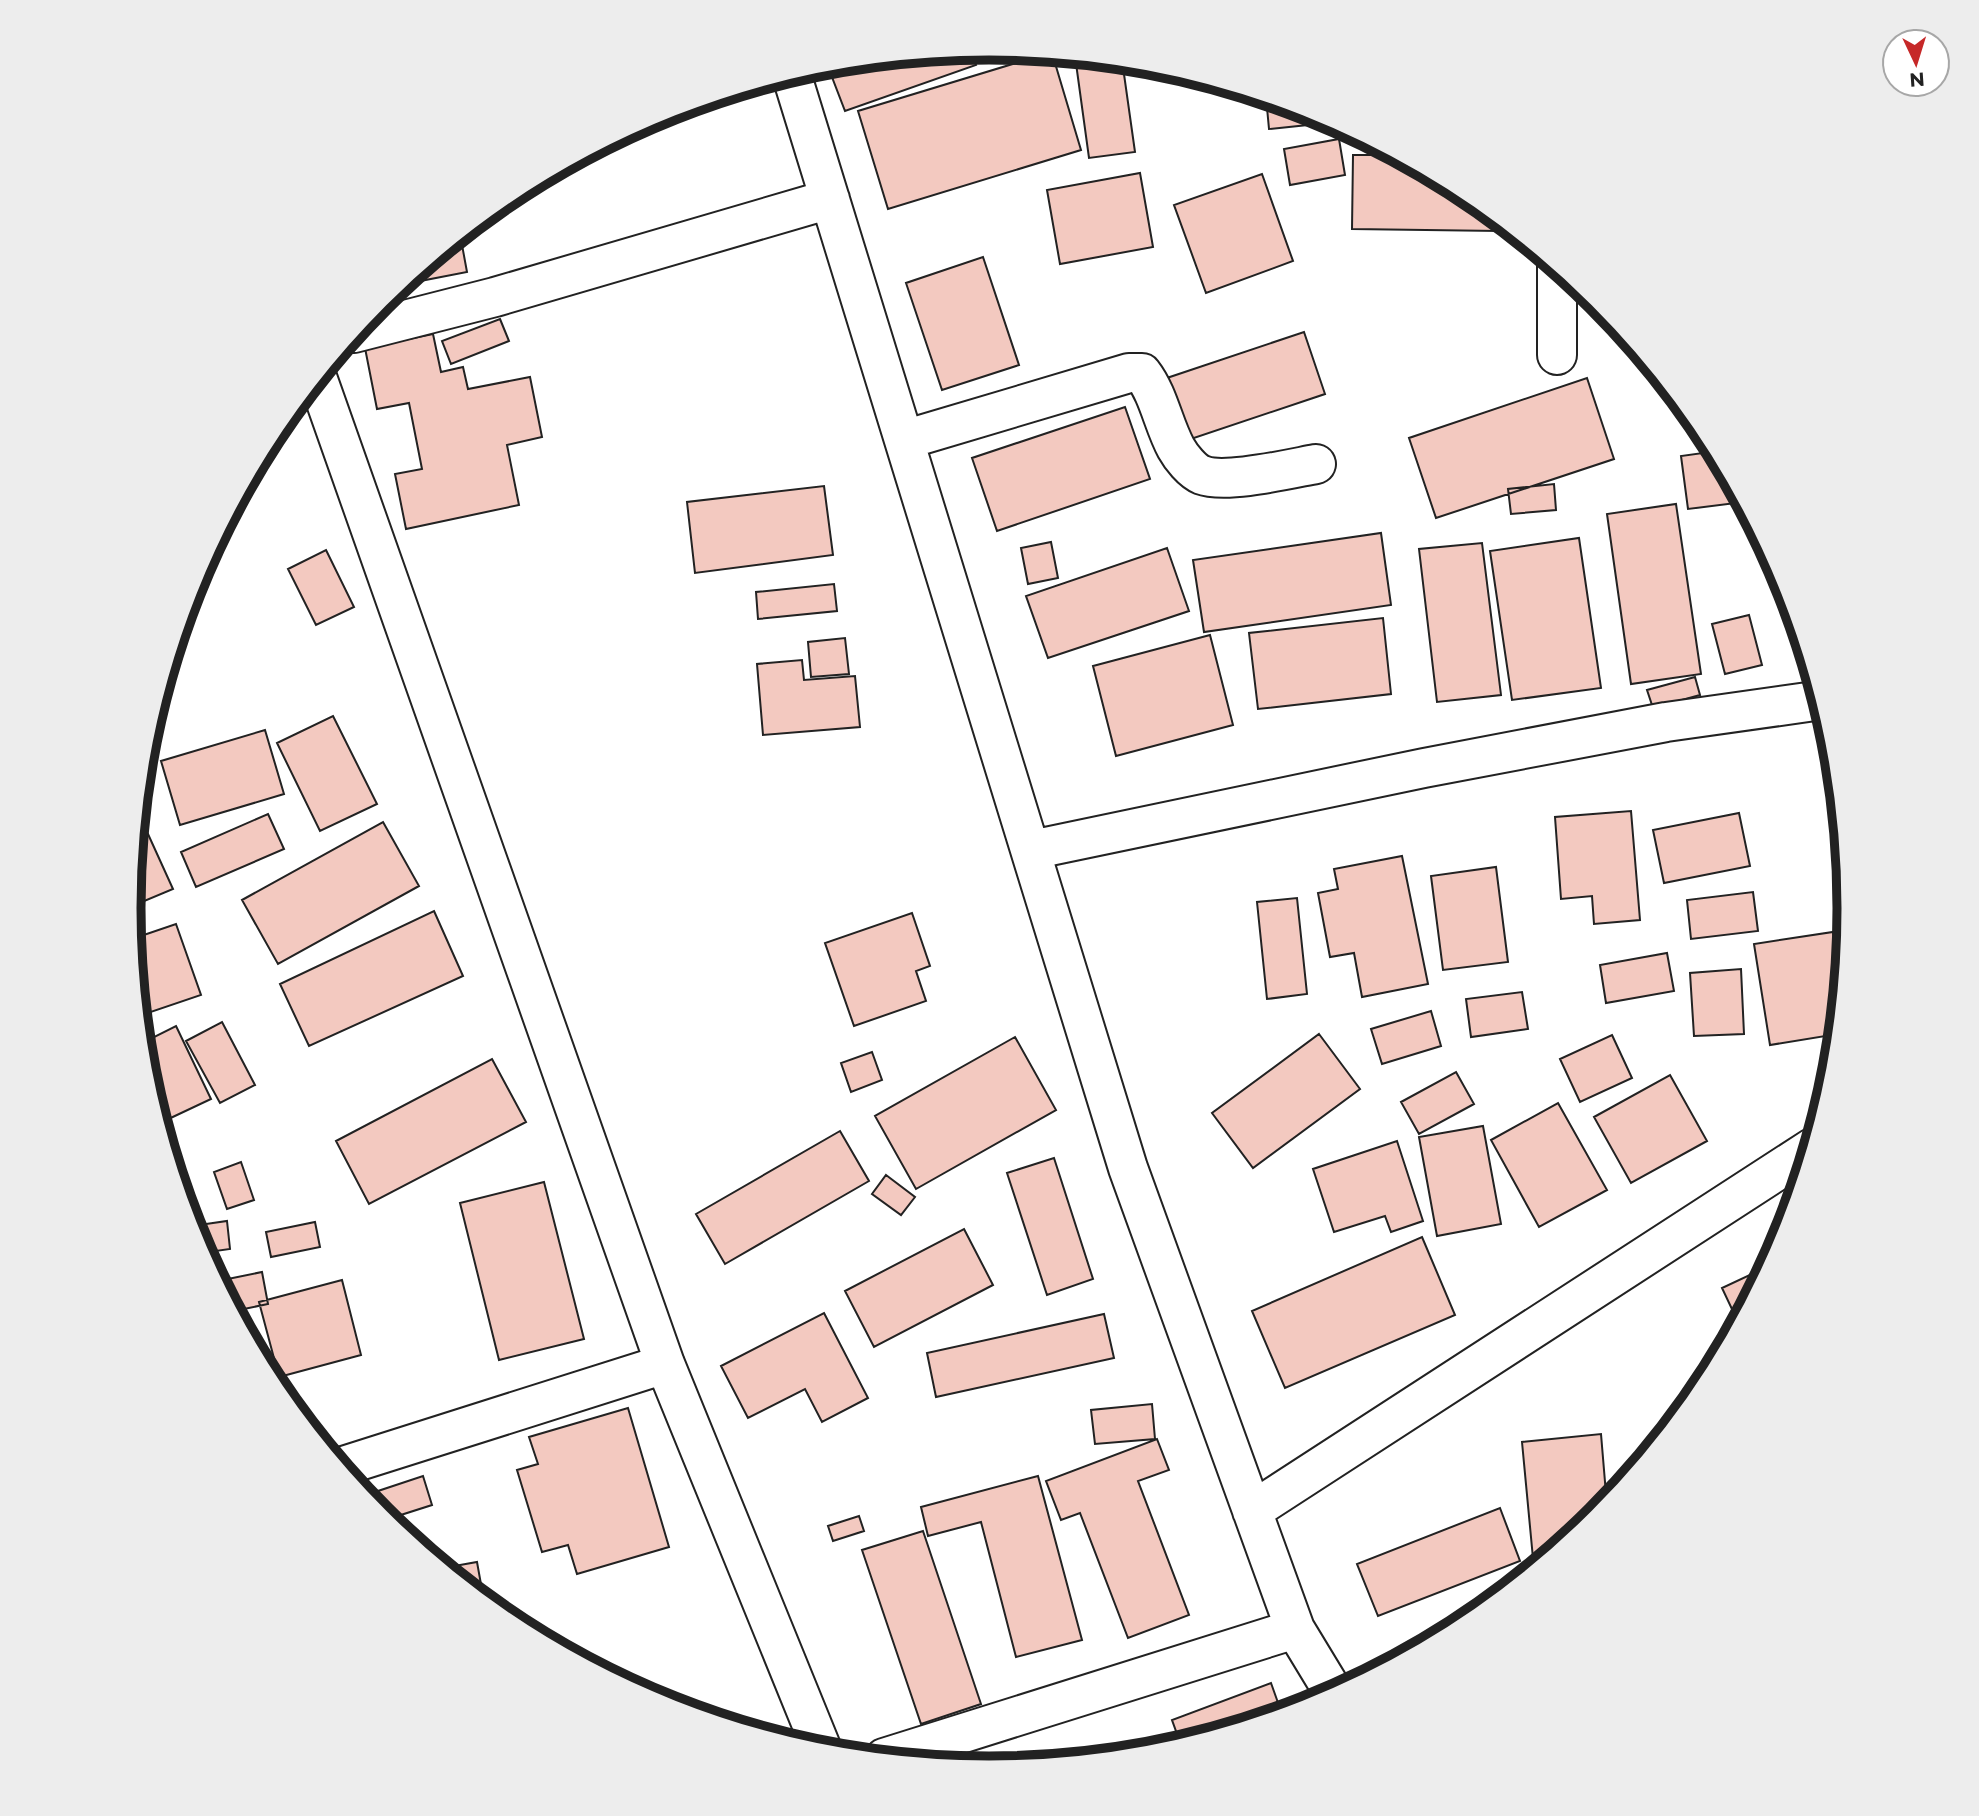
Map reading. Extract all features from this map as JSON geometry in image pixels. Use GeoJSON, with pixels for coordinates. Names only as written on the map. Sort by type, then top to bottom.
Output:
{"type":"FeatureCollection","features":[{"type":"Feature","properties":{"kind":"street"},"geometry":{"type":"LineString","coordinates":[[794,83],[1128,1168],[1295,1629],[1329,1685]]}},
{"type":"Feature","properties":{"kind":"street"},"geometry":{"type":"LineString","coordinates":[[372,328],[495,297],[830,199]]}},
{"type":"Feature","properties":{"kind":"street"},"geometry":{"type":"LineString","coordinates":[[1557,355],[1558,278]]}},
{"type":"Feature","properties":{"kind":"street"},"geometry":{"type":"LineString","coordinates":[[904,440],[1129,373],[1142,373],[1149,383],[1176,448],[1200,475],[1220,478],[1316,464]]}},
{"type":"Feature","properties":{"kind":"street"},"geometry":{"type":"LineString","coordinates":[[320,386],[665,1364],[818,1739]]}},
{"type":"Feature","properties":{"kind":"street"},"geometry":{"type":"LineString","coordinates":[[1031,850],[1438,765],[1666,722],[1812,701]]}},
{"type":"Feature","properties":{"kind":"street"},"geometry":{"type":"LineString","coordinates":[[1252,1511],[1800,1157]]}},
{"type":"Feature","properties":{"kind":"street"},"geometry":{"type":"LineString","coordinates":[[349,1464],[665,1364]]}},
{"type":"Feature","properties":{"kind":"street"},"geometry":{"type":"LineString","coordinates":[[904,1752],[1295,1629]]}},
{"type":"Feature","properties":{"kind":"building"},"geometry":{"type":"Polygon","coordinates":[[[974,60],[976,65],[845,111],[831,75],[934,61],[974,60]]]}},
{"type":"Feature","properties":{"kind":"building"},"geometry":{"type":"Polygon","coordinates":[[[1024,61],[1055,62],[1081,150],[888,209],[858,111],[1024,61]]]}},
{"type":"Feature","properties":{"kind":"building"},"geometry":{"type":"Polygon","coordinates":[[[1076,64],[1124,71],[1135,152],[1089,158],[1076,64]]]}},
{"type":"Feature","properties":{"kind":"building"},"geometry":{"type":"Polygon","coordinates":[[[1267,107],[1315,124],[1269,129],[1267,107]]]}},
{"type":"Feature","properties":{"kind":"building"},"geometry":{"type":"Polygon","coordinates":[[[1339,139],[1345,175],[1290,185],[1284,149],[1339,139]]]}},
{"type":"Feature","properties":{"kind":"building"},"geometry":{"type":"Polygon","coordinates":[[[1353,155],[1380,155],[1461,202],[1499,231],[1352,229],[1353,155]]]}},
{"type":"Feature","properties":{"kind":"building"},"geometry":{"type":"Polygon","coordinates":[[[1140,173],[1153,247],[1060,264],[1047,190],[1140,173]]]}},
{"type":"Feature","properties":{"kind":"building"},"geometry":{"type":"Polygon","coordinates":[[[1262,174],[1293,261],[1206,293],[1174,205],[1262,174]]]}},
{"type":"Feature","properties":{"kind":"building"},"geometry":{"type":"Polygon","coordinates":[[[462,244],[467,272],[418,281],[462,244]]]}},
{"type":"Feature","properties":{"kind":"building"},"geometry":{"type":"Polygon","coordinates":[[[983,257],[1019,365],[942,390],[906,283],[983,257]]]}},
{"type":"Feature","properties":{"kind":"building"},"geometry":{"type":"Polygon","coordinates":[[[500,319],[509,341],[451,364],[442,341],[500,319]]]}},
{"type":"Feature","properties":{"kind":"building"},"geometry":{"type":"Polygon","coordinates":[[[1304,332],[1325,394],[1176,444],[1155,382],[1304,332]]]}},
{"type":"Feature","properties":{"kind":"building"},"geometry":{"type":"Polygon","coordinates":[[[433,334],[441,372],[463,367],[468,389],[530,377],[542,437],[507,445],[519,505],[406,529],[395,474],[422,469],[409,403],[377,409],[365,348],[433,334]]]}},
{"type":"Feature","properties":{"kind":"building"},"geometry":{"type":"Polygon","coordinates":[[[1587,378],[1614,459],[1436,518],[1409,438],[1587,378]]]}},
{"type":"Feature","properties":{"kind":"building"},"geometry":{"type":"Polygon","coordinates":[[[1125,407],[1150,479],[997,531],[972,458],[1125,407]]]}},
{"type":"Feature","properties":{"kind":"building"},"geometry":{"type":"Polygon","coordinates":[[[1705,453],[1734,503],[1688,509],[1681,456],[1705,453]]]}},
{"type":"Feature","properties":{"kind":"building"},"geometry":{"type":"Polygon","coordinates":[[[1554,484],[1556,510],[1511,514],[1508,489],[1554,484]]]}},
{"type":"Feature","properties":{"kind":"building"},"geometry":{"type":"Polygon","coordinates":[[[824,486],[833,555],[695,573],[687,502],[824,486]]]}},
{"type":"Feature","properties":{"kind":"building"},"geometry":{"type":"Polygon","coordinates":[[[1676,504],[1701,674],[1631,684],[1607,514],[1676,504]]]}},
{"type":"Feature","properties":{"kind":"building"},"geometry":{"type":"Polygon","coordinates":[[[1381,533],[1391,605],[1204,632],[1193,560],[1381,533]]]}},
{"type":"Feature","properties":{"kind":"building"},"geometry":{"type":"Polygon","coordinates":[[[1579,538],[1601,688],[1512,700],[1490,551],[1579,538]]]}},
{"type":"Feature","properties":{"kind":"building"},"geometry":{"type":"Polygon","coordinates":[[[1051,542],[1058,578],[1028,584],[1021,548],[1051,542]]]}},
{"type":"Feature","properties":{"kind":"building"},"geometry":{"type":"Polygon","coordinates":[[[1482,543],[1501,695],[1437,702],[1419,549],[1482,543]]]}},
{"type":"Feature","properties":{"kind":"building"},"geometry":{"type":"Polygon","coordinates":[[[1167,548],[1189,611],[1048,658],[1026,596],[1167,548]]]}},
{"type":"Feature","properties":{"kind":"building"},"geometry":{"type":"Polygon","coordinates":[[[326,550],[354,607],[316,625],[288,569],[326,550]]]}},
{"type":"Feature","properties":{"kind":"building"},"geometry":{"type":"Polygon","coordinates":[[[834,584],[837,611],[758,619],[756,592],[834,584]]]}},
{"type":"Feature","properties":{"kind":"building"},"geometry":{"type":"Polygon","coordinates":[[[1749,615],[1762,665],[1725,674],[1712,624],[1749,615]]]}},
{"type":"Feature","properties":{"kind":"building"},"geometry":{"type":"Polygon","coordinates":[[[1383,618],[1391,694],[1258,709],[1249,633],[1383,618]]]}},
{"type":"Feature","properties":{"kind":"building"},"geometry":{"type":"Polygon","coordinates":[[[1210,635],[1233,725],[1116,756],[1093,666],[1210,635]]]}},
{"type":"Feature","properties":{"kind":"building"},"geometry":{"type":"Polygon","coordinates":[[[845,638],[849,674],[811,677],[808,642],[845,638]]]}},
{"type":"Feature","properties":{"kind":"building"},"geometry":{"type":"Polygon","coordinates":[[[802,660],[804,680],[855,676],[860,727],[763,735],[757,664],[802,660]]]}},
{"type":"Feature","properties":{"kind":"building"},"geometry":{"type":"Polygon","coordinates":[[[1695,677],[1700,695],[1653,708],[1647,690],[1695,677]]]}},
{"type":"Feature","properties":{"kind":"building"},"geometry":{"type":"Polygon","coordinates":[[[333,716],[377,804],[320,831],[277,743],[333,716]]]}},
{"type":"Feature","properties":{"kind":"building"},"geometry":{"type":"Polygon","coordinates":[[[265,730],[284,794],[180,825],[161,761],[265,730]]]}},
{"type":"Feature","properties":{"kind":"building"},"geometry":{"type":"Polygon","coordinates":[[[1631,811],[1640,920],[1594,924],[1592,896],[1561,899],[1555,817],[1631,811]]]}},
{"type":"Feature","properties":{"kind":"building"},"geometry":{"type":"Polygon","coordinates":[[[1739,813],[1750,866],[1664,883],[1653,830],[1739,813]]]}},
{"type":"Feature","properties":{"kind":"building"},"geometry":{"type":"Polygon","coordinates":[[[268,814],[284,849],[196,887],[181,852],[268,814]]]}},
{"type":"Feature","properties":{"kind":"building"},"geometry":{"type":"Polygon","coordinates":[[[383,822],[419,886],[278,964],[242,900],[383,822]]]}},
{"type":"Feature","properties":{"kind":"building"},"geometry":{"type":"Polygon","coordinates":[[[145,828],[173,889],[142,902],[143,853],[145,828]]]}},
{"type":"Feature","properties":{"kind":"building"},"geometry":{"type":"Polygon","coordinates":[[[1402,856],[1428,984],[1362,997],[1354,953],[1330,957],[1318,893],[1338,889],[1334,869],[1402,856]]]}},
{"type":"Feature","properties":{"kind":"building"},"geometry":{"type":"Polygon","coordinates":[[[1496,867],[1508,962],[1443,970],[1431,876],[1496,867]]]}},
{"type":"Feature","properties":{"kind":"building"},"geometry":{"type":"Polygon","coordinates":[[[1753,892],[1758,931],[1691,939],[1687,900],[1753,892]]]}},
{"type":"Feature","properties":{"kind":"building"},"geometry":{"type":"Polygon","coordinates":[[[1297,898],[1307,994],[1267,999],[1257,902],[1297,898]]]}},
{"type":"Feature","properties":{"kind":"building"},"geometry":{"type":"Polygon","coordinates":[[[434,911],[463,976],[309,1046],[280,984],[434,911]]]}},
{"type":"Feature","properties":{"kind":"building"},"geometry":{"type":"Polygon","coordinates":[[[912,913],[930,966],[916,971],[926,1001],[854,1026],[825,943],[912,913]]]}},
{"type":"Feature","properties":{"kind":"building"},"geometry":{"type":"Polygon","coordinates":[[[176,924],[201,995],[147,1013],[142,936],[176,924]]]}},
{"type":"Feature","properties":{"kind":"building"},"geometry":{"type":"Polygon","coordinates":[[[1833,932],[1836,963],[1828,1036],[1770,1045],[1754,944],[1833,932]]]}},
{"type":"Feature","properties":{"kind":"building"},"geometry":{"type":"Polygon","coordinates":[[[1667,953],[1674,991],[1606,1003],[1600,965],[1667,953]]]}},
{"type":"Feature","properties":{"kind":"building"},"geometry":{"type":"Polygon","coordinates":[[[1741,969],[1744,1034],[1694,1036],[1690,973],[1741,969]]]}},
{"type":"Feature","properties":{"kind":"building"},"geometry":{"type":"Polygon","coordinates":[[[1522,992],[1528,1029],[1471,1037],[1466,999],[1522,992]]]}},
{"type":"Feature","properties":{"kind":"building"},"geometry":{"type":"Polygon","coordinates":[[[1431,1011],[1441,1046],[1382,1064],[1371,1029],[1431,1011]]]}},
{"type":"Feature","properties":{"kind":"building"},"geometry":{"type":"Polygon","coordinates":[[[222,1022],[255,1085],[220,1103],[186,1041],[222,1022]]]}},
{"type":"Feature","properties":{"kind":"building"},"geometry":{"type":"Polygon","coordinates":[[[176,1026],[211,1099],[168,1119],[151,1038],[176,1026]]]}},
{"type":"Feature","properties":{"kind":"building"},"geometry":{"type":"Polygon","coordinates":[[[1319,1034],[1360,1089],[1253,1168],[1212,1113],[1319,1034]]]}},
{"type":"Feature","properties":{"kind":"building"},"geometry":{"type":"Polygon","coordinates":[[[1612,1035],[1632,1078],[1580,1102],[1560,1059],[1612,1035]]]}},
{"type":"Feature","properties":{"kind":"building"},"geometry":{"type":"Polygon","coordinates":[[[1015,1037],[1056,1110],[916,1189],[875,1116],[1015,1037]]]}},
{"type":"Feature","properties":{"kind":"building"},"geometry":{"type":"Polygon","coordinates":[[[872,1052],[882,1080],[851,1092],[841,1063],[872,1052]]]}},
{"type":"Feature","properties":{"kind":"building"},"geometry":{"type":"Polygon","coordinates":[[[492,1059],[526,1122],[369,1204],[336,1141],[492,1059]]]}},
{"type":"Feature","properties":{"kind":"building"},"geometry":{"type":"Polygon","coordinates":[[[1456,1072],[1474,1104],[1419,1134],[1401,1102],[1456,1072]]]}},
{"type":"Feature","properties":{"kind":"building"},"geometry":{"type":"Polygon","coordinates":[[[1670,1075],[1707,1141],[1631,1183],[1594,1117],[1670,1075]]]}},
{"type":"Feature","properties":{"kind":"building"},"geometry":{"type":"Polygon","coordinates":[[[1558,1103],[1607,1190],[1539,1227],[1491,1140],[1558,1103]]]}},
{"type":"Feature","properties":{"kind":"building"},"geometry":{"type":"Polygon","coordinates":[[[1483,1126],[1501,1224],[1437,1236],[1419,1137],[1483,1126]]]}},
{"type":"Feature","properties":{"kind":"building"},"geometry":{"type":"Polygon","coordinates":[[[840,1131],[869,1181],[725,1264],[696,1214],[840,1131]]]}},
{"type":"Feature","properties":{"kind":"building"},"geometry":{"type":"Polygon","coordinates":[[[1397,1141],[1423,1221],[1391,1232],[1385,1216],[1334,1232],[1313,1169],[1397,1141]]]}},
{"type":"Feature","properties":{"kind":"building"},"geometry":{"type":"Polygon","coordinates":[[[1054,1158],[1093,1279],[1047,1295],[1007,1173],[1054,1158]]]}},
{"type":"Feature","properties":{"kind":"building"},"geometry":{"type":"Polygon","coordinates":[[[241,1162],[254,1200],[227,1209],[214,1172],[241,1162]]]}},
{"type":"Feature","properties":{"kind":"building"},"geometry":{"type":"Polygon","coordinates":[[[886,1175],[915,1197],[901,1215],[872,1194],[886,1175]]]}},
{"type":"Feature","properties":{"kind":"building"},"geometry":{"type":"Polygon","coordinates":[[[544,1182],[584,1339],[499,1360],[460,1203],[544,1182]]]}},
{"type":"Feature","properties":{"kind":"building"},"geometry":{"type":"Polygon","coordinates":[[[227,1221],[230,1249],[214,1251],[203,1224],[227,1221]]]}},
{"type":"Feature","properties":{"kind":"building"},"geometry":{"type":"Polygon","coordinates":[[[315,1222],[320,1247],[271,1257],[266,1232],[315,1222]]]}},
{"type":"Feature","properties":{"kind":"building"},"geometry":{"type":"Polygon","coordinates":[[[964,1229],[993,1285],[874,1347],[845,1291],[964,1229]]]}},
{"type":"Feature","properties":{"kind":"building"},"geometry":{"type":"Polygon","coordinates":[[[1422,1237],[1455,1315],[1285,1388],[1252,1311],[1422,1237]]]}},
{"type":"Feature","properties":{"kind":"building"},"geometry":{"type":"Polygon","coordinates":[[[262,1272],[268,1304],[243,1309],[227,1279],[262,1272]]]}},
{"type":"Feature","properties":{"kind":"building"},"geometry":{"type":"Polygon","coordinates":[[[1755,1273],[1734,1313],[1722,1288],[1755,1273]]]}},
{"type":"Feature","properties":{"kind":"building"},"geometry":{"type":"Polygon","coordinates":[[[342,1280],[361,1355],[282,1376],[276,1366],[259,1302],[342,1280]]]}},
{"type":"Feature","properties":{"kind":"building"},"geometry":{"type":"Polygon","coordinates":[[[824,1313],[868,1398],[822,1422],[805,1389],[748,1418],[721,1366],[824,1313]]]}},
{"type":"Feature","properties":{"kind":"building"},"geometry":{"type":"Polygon","coordinates":[[[1104,1314],[1114,1358],[936,1397],[927,1353],[1104,1314]]]}},
{"type":"Feature","properties":{"kind":"building"},"geometry":{"type":"Polygon","coordinates":[[[1152,1404],[1155,1439],[1095,1444],[1091,1410],[1152,1404]]]}},
{"type":"Feature","properties":{"kind":"building"},"geometry":{"type":"Polygon","coordinates":[[[628,1408],[669,1547],[577,1574],[568,1545],[542,1552],[517,1470],[538,1464],[529,1437],[628,1408]]]}},
{"type":"Feature","properties":{"kind":"building"},"geometry":{"type":"Polygon","coordinates":[[[1601,1434],[1606,1490],[1533,1559],[1522,1442],[1601,1434]]]}},
{"type":"Feature","properties":{"kind":"building"},"geometry":{"type":"Polygon","coordinates":[[[1157,1439],[1169,1470],[1138,1481],[1189,1615],[1128,1638],[1080,1513],[1061,1520],[1046,1481],[1157,1439]]]}},
{"type":"Feature","properties":{"kind":"building"},"geometry":{"type":"Polygon","coordinates":[[[423,1476],[432,1505],[398,1516],[375,1492],[423,1476]]]}},
{"type":"Feature","properties":{"kind":"building"},"geometry":{"type":"Polygon","coordinates":[[[1038,1476],[1082,1640],[1016,1657],[981,1522],[928,1536],[921,1507],[1038,1476]]]}},
{"type":"Feature","properties":{"kind":"building"},"geometry":{"type":"Polygon","coordinates":[[[1500,1508],[1520,1561],[1378,1616],[1357,1564],[1500,1508]]]}},
{"type":"Feature","properties":{"kind":"building"},"geometry":{"type":"Polygon","coordinates":[[[859,1516],[864,1531],[833,1541],[828,1526],[859,1516]]]}},
{"type":"Feature","properties":{"kind":"building"},"geometry":{"type":"Polygon","coordinates":[[[923,1531],[981,1704],[921,1724],[862,1550],[923,1531]]]}},
{"type":"Feature","properties":{"kind":"building"},"geometry":{"type":"Polygon","coordinates":[[[477,1562],[482,1587],[473,1581],[455,1566],[477,1562]]]}},
{"type":"Feature","properties":{"kind":"building"},"geometry":{"type":"Polygon","coordinates":[[[1271,1683],[1279,1705],[1209,1728],[1177,1735],[1172,1720],[1271,1683]]]}}]}
